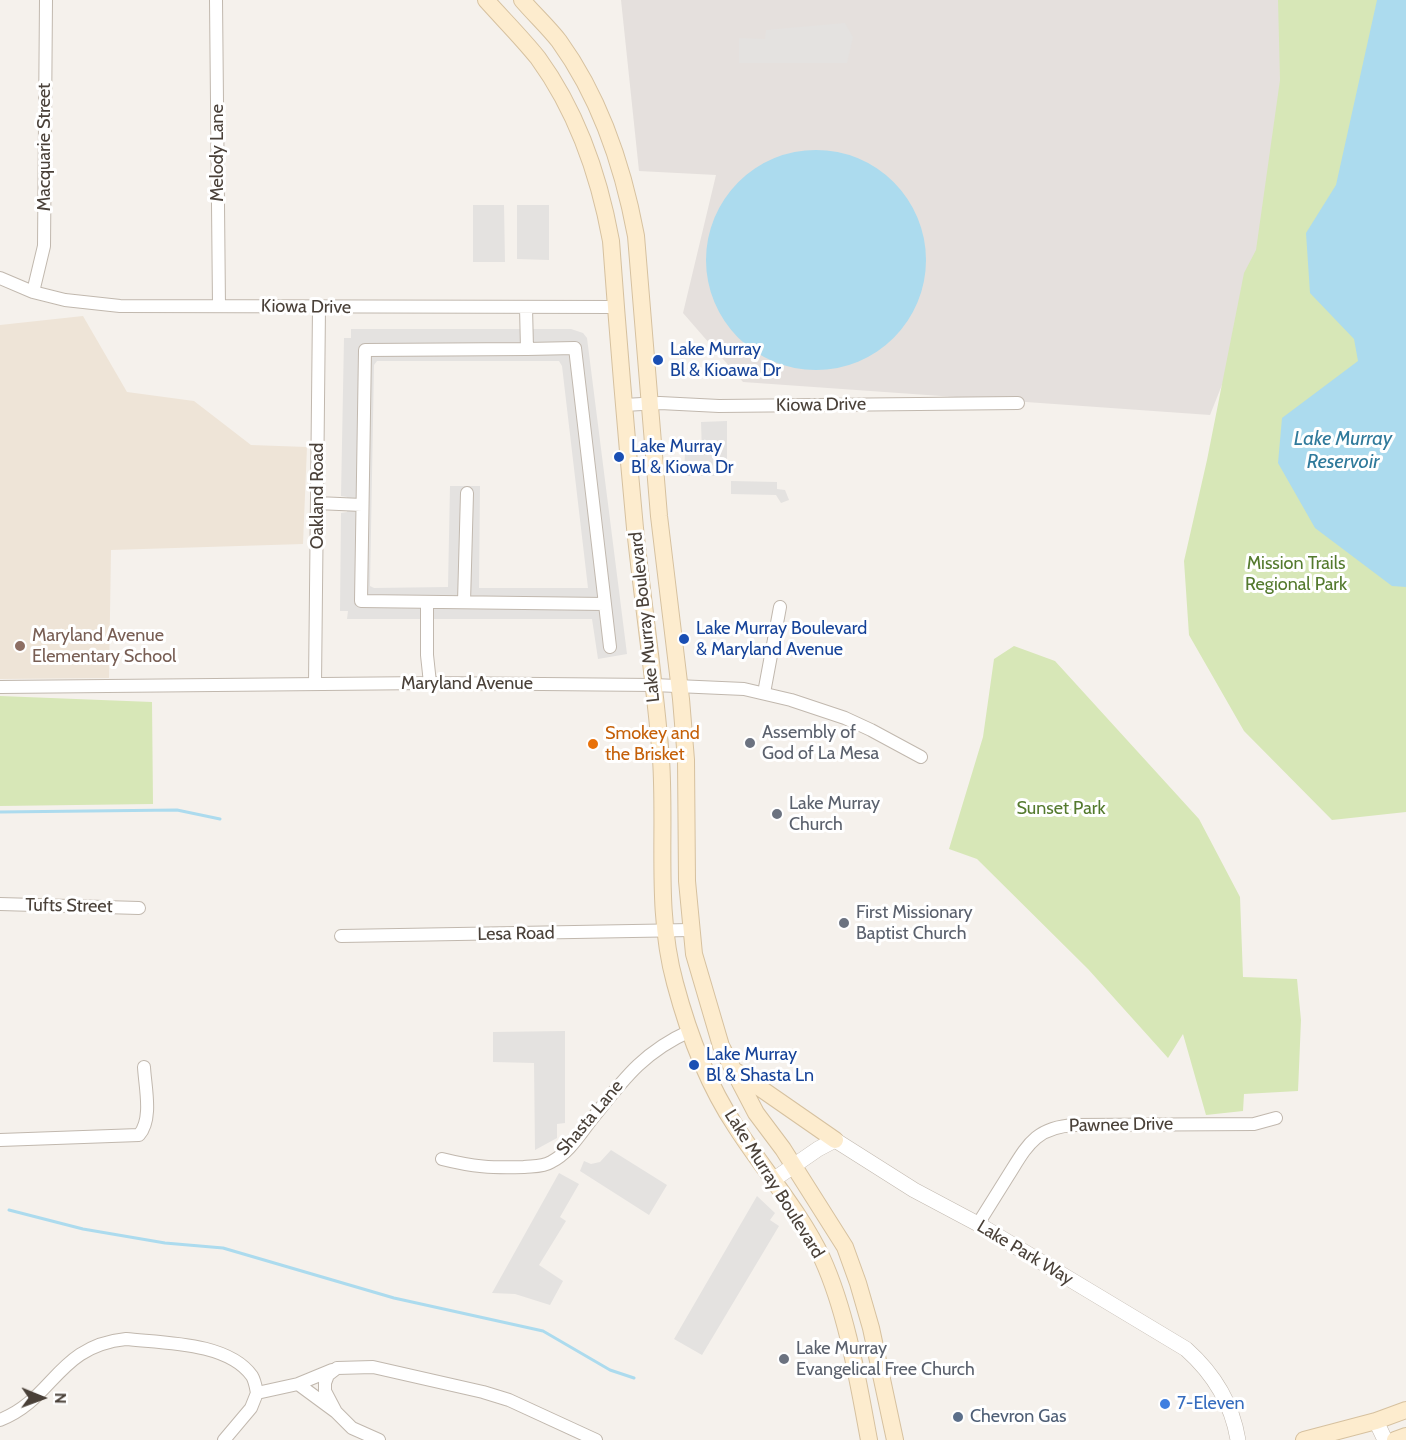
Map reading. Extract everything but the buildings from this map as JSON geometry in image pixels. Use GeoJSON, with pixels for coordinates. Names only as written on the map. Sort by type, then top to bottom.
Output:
{"type":"FeatureCollection","features":[{"type":"Feature","properties":{"kind":"main road","name":"Lake Murray Boulevard"},"geometry":{"type":"LineString","coordinates":[[486,0],[537,58],[563,96],[584,139],[604,203],[611,241],[636,530],[661,760],[662,887],[666,931],[675,983],[698,1055],[734,1125],[773,1180],[821,1257],[845,1328],[869,1440]]}},
{"type":"Feature","properties":{"kind":"main road","name":"Lake Murray Boulevard"},"geometry":{"type":"LineString","coordinates":[[522,0],[558,41],[583,80],[608,130],[620,168],[636,239],[659,516],[680,687],[686,760],[687,881],[694,954],[721,1046],[756,1113],[823,1211],[848,1256],[871,1328],[895,1440]]}},
{"type":"Feature","properties":{"kind":"main road"},"geometry":{"type":"LineString","coordinates":[[734,1070],[835,1140]]}},
{"type":"Feature","properties":{"kind":"main road"},"geometry":{"type":"LineString","coordinates":[[1304,1440],[1376,1421],[1406,1410]]}},
{"type":"Feature","properties":{"kind":"main road"},"geometry":{"type":"LineString","coordinates":[[1395,1440],[1406,1436]]}},
{"type":"Feature","properties":{"kind":"street","name":"Macquarie Street"},"geometry":{"type":"LineString","coordinates":[[33,292],[44,246],[46,0]]}},
{"type":"Feature","properties":{"kind":"street","name":"Melody Lane"},"geometry":{"type":"LineString","coordinates":[[216,0],[219,306]]}},
{"type":"Feature","properties":{"kind":"street","name":"Kiowa Drive"},"geometry":{"type":"LineString","coordinates":[[0,278],[33,292],[65,300],[120,306],[616,307]]}},
{"type":"Feature","properties":{"kind":"street"},"geometry":{"type":"LineString","coordinates":[[526,307],[527,349]]}},
{"type":"Feature","properties":{"kind":"street","name":"Oakland Road"},"geometry":{"type":"LineString","coordinates":[[315,684],[319,308]]}},
{"type":"Feature","properties":{"kind":"street"},"geometry":{"type":"LineString","coordinates":[[605,604],[361,601],[364,350],[575,348],[605,604],[610,647]]}},
{"type":"Feature","properties":{"kind":"street","name":"Kiowa Drive"},"geometry":{"type":"LineString","coordinates":[[624,405],[1018,403]]}},
{"type":"Feature","properties":{"kind":"street"},"geometry":{"type":"LineString","coordinates":[[464,602],[467,493]]}},
{"type":"Feature","properties":{"kind":"street"},"geometry":{"type":"LineString","coordinates":[[317,503],[362,506]]}},
{"type":"Feature","properties":{"kind":"street"},"geometry":{"type":"LineString","coordinates":[[427,602],[430,683]]}},
{"type":"Feature","properties":{"kind":"street"},"geometry":{"type":"LineString","coordinates":[[764,693],[780,607]]}},
{"type":"Feature","properties":{"kind":"street","name":"Maryland Avenue"},"geometry":{"type":"LineString","coordinates":[[0,687],[430,683],[654,685],[744,689],[792,700],[845,718],[888,738],[921,757]]}},
{"type":"Feature","properties":{"kind":"street","name":"Tufts Street"},"geometry":{"type":"LineString","coordinates":[[0,904],[139,908]]}},
{"type":"Feature","properties":{"kind":"street","name":"Lesa Road"},"geometry":{"type":"LineString","coordinates":[[341,936],[691,930]]}},
{"type":"Feature","properties":{"kind":"street","name":"Shasta Lane"},"geometry":{"type":"LineString","coordinates":[[442,1159],[473,1167],[490,1168],[542,1166],[551,1162],[570,1148],[628,1073],[674,1038],[690,1031]]}},
{"type":"Feature","properties":{"kind":"street"},"geometry":{"type":"LineString","coordinates":[[0,1140],[139,1134],[144,1128],[146,1115],[144,1067]]}},
{"type":"Feature","properties":{"kind":"street","name":"Pawnee Drive"},"geometry":{"type":"LineString","coordinates":[[978,1224],[1022,1152],[1035,1139],[1051,1130],[1075,1125],[1254,1124],[1276,1118]]}},
{"type":"Feature","properties":{"kind":"street"},"geometry":{"type":"LineString","coordinates":[[773,1180],[835,1140]]}},
{"type":"Feature","properties":{"kind":"street","name":"Lake Park Way"},"geometry":{"type":"LineString","coordinates":[[835,1140],[914,1190],[978,1224],[1186,1349],[1207,1370],[1223,1394],[1235,1421],[1238,1440]]}},
{"type":"Feature","properties":{"kind":"street"},"geometry":{"type":"LineString","coordinates":[[0,1420],[28,1404],[63,1367],[82,1352],[114,1340],[126,1339],[214,1351],[231,1358],[253,1377],[257,1394],[251,1408],[224,1440]]}},
{"type":"Feature","properties":{"kind":"street"},"geometry":{"type":"LineString","coordinates":[[257,1394],[298,1384],[334,1370],[353,1366],[372,1367],[483,1392],[508,1400],[596,1440]]}},
{"type":"Feature","properties":{"kind":"street"},"geometry":{"type":"LineString","coordinates":[[334,1370],[328,1375],[324,1387],[336,1412]]}},
{"type":"Feature","properties":{"kind":"street"},"geometry":{"type":"LineString","coordinates":[[298,1384],[336,1412],[352,1428],[379,1440]]}},
{"type":"Feature","properties":{"kind":"street"},"geometry":{"type":"LineString","coordinates":[[1376,1421],[1385,1440]]}},
{"type":"Feature","properties":{"kind":"shaded area"},"geometry":{"type":"Polygon","coordinates":[[[621,0],[1286,0],[1273,257],[1210,415],[743,382],[683,313],[716,175],[639,171],[621,0]]]}},
{"type":"Feature","properties":{"kind":"shaded area"},"geometry":{"type":"Polygon","coordinates":[[[845,23],[853,37],[847,63],[739,63],[739,38],[765,39],[766,30],[845,23]]]}},
{"type":"Feature","properties":{"kind":"shaded area"},"geometry":{"type":"Polygon","coordinates":[[[473,205],[504,205],[505,262],[473,262],[473,205]]]}},
{"type":"Feature","properties":{"kind":"shaded area"},"geometry":{"type":"Polygon","coordinates":[[[517,205],[549,205],[549,260],[517,259],[517,205]]]}},
{"type":"Feature","properties":{"kind":"shaded area"},"geometry":{"type":"Polygon","coordinates":[[[83,316],[127,392],[194,401],[251,445],[307,447],[303,544],[111,550],[109,678],[0,679],[0,325],[83,316]]]}},
{"type":"Feature","properties":{"kind":"shaded area"},"geometry":{"type":"Polygon","coordinates":[[[351,329],[571,329],[583,333],[587,338],[627,654],[598,659],[592,619],[347,619],[348,611],[340,611],[341,513],[347,512],[347,497],[341,496],[344,338],[351,338],[351,329]],[[377,361],[374,365],[370,586],[374,588],[448,587],[450,486],[480,486],[479,588],[588,588],[562,366],[559,361],[377,361]]]}},
{"type":"Feature","properties":{"kind":"shaded area"},"geometry":{"type":"Polygon","coordinates":[[[727,421],[727,465],[719,466],[722,476],[684,476],[685,453],[702,453],[701,422],[727,421]]]}},
{"type":"Feature","properties":{"kind":"shaded area"},"geometry":{"type":"Polygon","coordinates":[[[731,481],[777,482],[777,489],[785,490],[789,500],[781,503],[776,495],[731,494],[731,481]]]}},
{"type":"Feature","properties":{"kind":"shaded area"},"geometry":{"type":"Polygon","coordinates":[[[565,1031],[565,1123],[557,1124],[557,1138],[535,1150],[534,1063],[493,1062],[493,1032],[565,1031]]]}},
{"type":"Feature","properties":{"kind":"shaded area"},"geometry":{"type":"Polygon","coordinates":[[[611,1150],[667,1185],[649,1215],[580,1171],[584,1161],[591,1164],[600,1162],[611,1150]]]}},
{"type":"Feature","properties":{"kind":"shaded area"},"geometry":{"type":"Polygon","coordinates":[[[559,1173],[579,1184],[560,1217],[566,1221],[539,1265],[563,1281],[550,1305],[515,1294],[492,1293],[559,1173]]]}},
{"type":"Feature","properties":{"kind":"shaded area"},"geometry":{"type":"Polygon","coordinates":[[[757,1196],[775,1213],[770,1220],[779,1226],[702,1355],[674,1339],[757,1196]]]}},
{"type":"Feature","properties":{"kind":"green space","name":"Mission Trails Regional Park"},"geometry":{"type":"Polygon","coordinates":[[[1278,0],[1406,0],[1406,812],[1332,820],[1244,731],[1189,635],[1184,561],[1207,460],[1244,273],[1256,250],[1280,80],[1278,0]]]}},
{"type":"Feature","properties":{"kind":"green space","name":"Sunset Park"},"geometry":{"type":"Polygon","coordinates":[[[1014,646],[1055,661],[1199,819],[1240,897],[1243,977],[1297,979],[1301,1020],[1298,1091],[1244,1094],[1243,1111],[1206,1115],[1183,1034],[1168,1058],[1088,969],[977,859],[949,849],[983,737],[994,659],[1014,646]]]}},
{"type":"Feature","properties":{"kind":"green space"},"geometry":{"type":"Polygon","coordinates":[[[0,696],[152,702],[153,804],[0,806],[0,696]]]}},
{"type":"Feature","properties":{"kind":"water","name":"Lake Murray Reservoir"},"geometry":{"type":"Polygon","coordinates":[[[1377,0],[1406,0],[1406,587],[1392,586],[1315,528],[1278,463],[1282,418],[1358,361],[1354,339],[1310,293],[1306,233],[1336,185],[1377,0]]]}},
{"type":"Feature","properties":{"kind":"water"},"geometry":{"type":"Polygon","coordinates":[[[816,150],[837,152],[868,163],[894,182],[913,208],[924,239],[926,260],[924,281],[913,312],[894,338],[868,357],[837,368],[816,370],[795,368],[764,357],[738,338],[719,312],[708,281],[706,260],[708,239],[719,208],[738,182],[764,163],[795,152],[816,150]]]}},
{"type":"Feature","properties":{"kind":"waterway"},"geometry":{"type":"LineString","coordinates":[[0,812],[177,810],[220,819]]}},
{"type":"Feature","properties":{"kind":"waterway"},"geometry":{"type":"LineString","coordinates":[[9,1210],[83,1229],[165,1243],[223,1248],[394,1298],[543,1331],[610,1370],[634,1378]]}},
{"type":"Feature","properties":{"kind":"place","name":"Lake Murray Bl & Kioawa Dr"},"geometry":{"type":"Point","coordinates":[658,360]}},
{"type":"Feature","properties":{"kind":"place","name":"Lake Murray Bl & Kiowa Dr"},"geometry":{"type":"Point","coordinates":[619,457]}},
{"type":"Feature","properties":{"kind":"place","name":"Lake Murray Boulevard & Maryland Avenue"},"geometry":{"type":"Point","coordinates":[684,639]}},
{"type":"Feature","properties":{"kind":"place","name":"Maryland Avenue Elementary School"},"geometry":{"type":"Point","coordinates":[20,646]}},
{"type":"Feature","properties":{"kind":"place","name":"Assembly of God of La Mesa"},"geometry":{"type":"Point","coordinates":[750,743]}},
{"type":"Feature","properties":{"kind":"place","name":"Smokey and the Brisket"},"geometry":{"type":"Point","coordinates":[593,744]}},
{"type":"Feature","properties":{"kind":"place","name":"Lake Murray Church"},"geometry":{"type":"Point","coordinates":[777,814]}},
{"type":"Feature","properties":{"kind":"place","name":"First Missionary Baptist Church"},"geometry":{"type":"Point","coordinates":[844,923]}},
{"type":"Feature","properties":{"kind":"place","name":"Lake Murray Bl & Shasta Ln"},"geometry":{"type":"Point","coordinates":[694,1065]}},
{"type":"Feature","properties":{"kind":"place","name":"Lake Murray Evangelical Free Church"},"geometry":{"type":"Point","coordinates":[784,1359]}},
{"type":"Feature","properties":{"kind":"place","name":"7-Eleven"},"geometry":{"type":"Point","coordinates":[1165,1404]}},
{"type":"Feature","properties":{"kind":"place","name":"Chevron Gas"},"geometry":{"type":"Point","coordinates":[958,1417]}}]}
